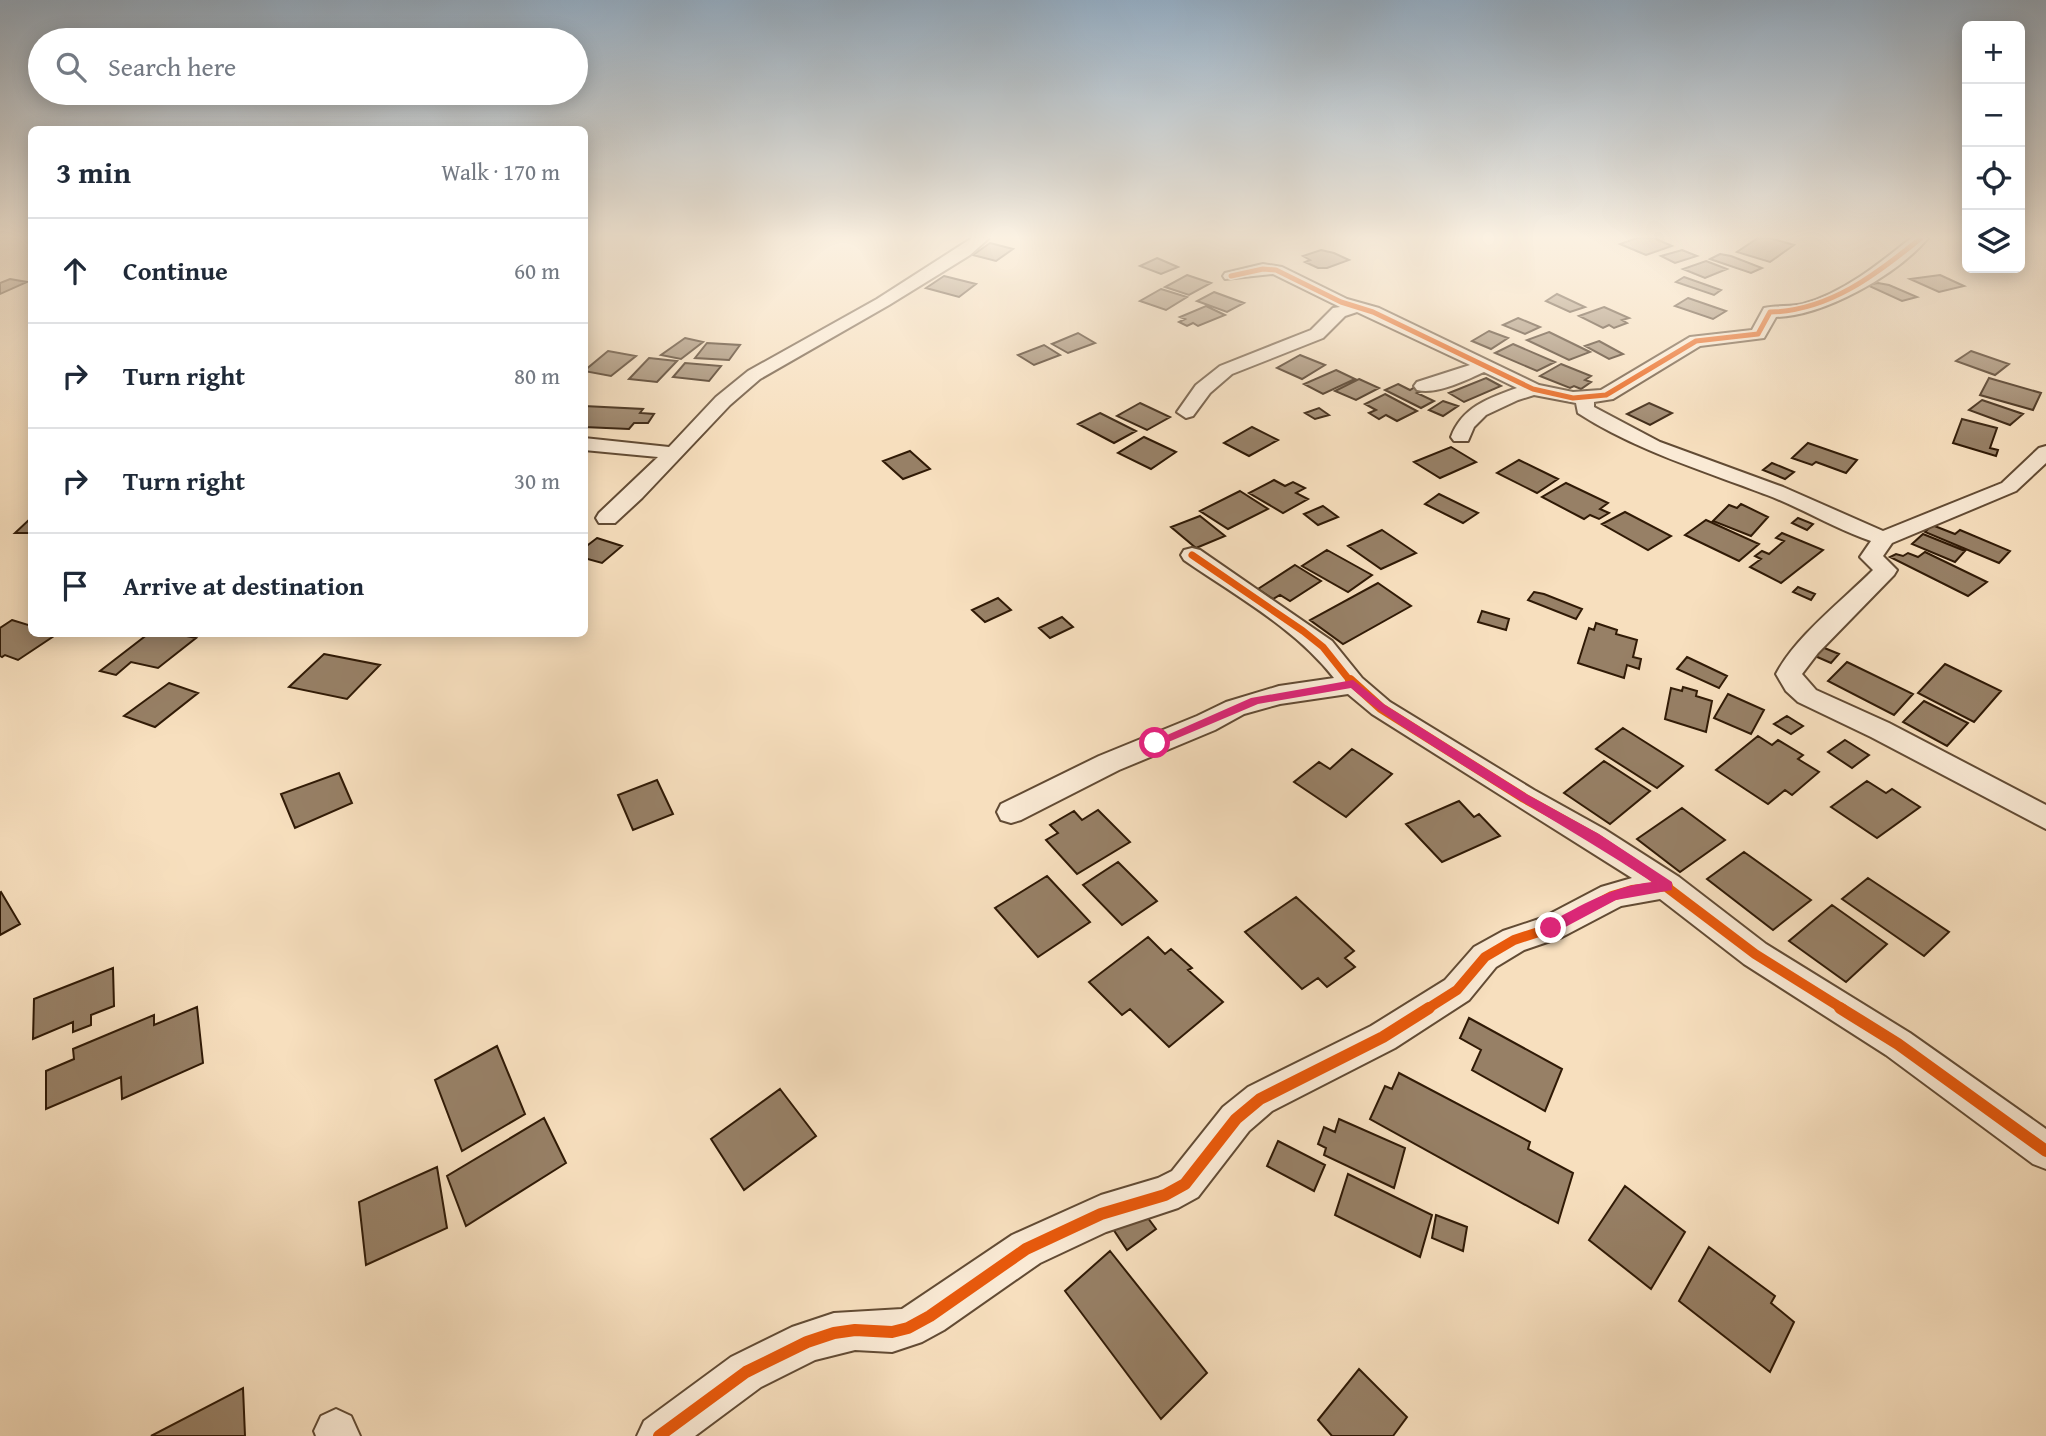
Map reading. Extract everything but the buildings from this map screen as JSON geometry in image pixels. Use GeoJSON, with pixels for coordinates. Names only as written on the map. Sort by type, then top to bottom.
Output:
{"type":"FeatureCollection","features":[{"type":"Feature","properties":{"kind":"street"},"geometry":{"type":"LineString","coordinates":[[607,518],[635,494],[723,401],[754,375],[878,305]]}},
{"type":"Feature","properties":{"kind":"street"},"geometry":{"type":"LineString","coordinates":[[1355,305],[1532,389],[1585,399],[1606,395],[1696,341],[1758,334],[1770,312],[1782,314],[1819,305]]}},
{"type":"Feature","properties":{"kind":"street"},"geometry":{"type":"LineString","coordinates":[[1186,412],[1203,389],[1226,370],[1317,334],[1339,312],[1359,307]]}},
{"type":"Feature","properties":{"kind":"street"},"geometry":{"type":"LineString","coordinates":[[1423,386],[1452,379],[1482,367]]}},
{"type":"Feature","properties":{"kind":"street"},"geometry":{"type":"LineString","coordinates":[[1461,438],[1463,426],[1478,413],[1501,400],[1532,389]]}},
{"type":"Feature","properties":{"kind":"street"},"geometry":{"type":"LineString","coordinates":[[1585,399],[1585,409],[1601,420],[1641,439],[1779,493],[1856,530],[1884,538]]}},
{"type":"Feature","properties":{"kind":"street"},"geometry":{"type":"LineString","coordinates":[[588,444],[674,453]]}},
{"type":"Feature","properties":{"kind":"street"},"geometry":{"type":"LineString","coordinates":[[2046,452],[2009,486],[1884,538],[1871,557],[1886,570],[1794,664],[1789,674],[1795,685],[1807,696],[1880,730],[2046,818]]}},
{"type":"Feature","properties":{"kind":"street"},"geometry":{"type":"LineString","coordinates":[[1192,555],[1303,631],[1323,648],[1353,684],[1381,708],[1524,798],[1594,837],[1668,886],[1755,954],[1898,1044],[2046,1152]]}},
{"type":"Feature","properties":{"kind":"street"},"geometry":{"type":"LineString","coordinates":[[1011,812],[1109,763],[1206,723],[1235,708],[1279,695],[1353,684]]}},
{"type":"Feature","properties":{"kind":"street"},"geometry":{"type":"LineString","coordinates":[[659,1436],[746,1372],[807,1342],[855,1329],[892,1332],[908,1328],[930,1316],[1026,1249],[1101,1214],[1165,1195],[1185,1184],[1236,1119],[1260,1099],[1383,1037],[1457,990],[1485,957],[1514,940],[1551,928],[1612,896],[1632,890],[1668,886]]}},
{"type":"Feature","properties":{"kind":"cycle path"},"geometry":{"type":"LineString","coordinates":[[1351,305],[1373,312],[1533,389],[1573,398],[1606,395],[1696,341],[1758,334],[1770,312],[1789,312],[1814,305]]}},
{"type":"Feature","properties":{"kind":"cycle path"},"geometry":{"type":"LineString","coordinates":[[1192,555],[1323,647],[1353,684],[1381,708],[1524,798],[1594,837],[1648,873],[1755,954],[1898,1044],[2046,1151]]}},
{"type":"Feature","properties":{"kind":"cycle path"},"geometry":{"type":"LineString","coordinates":[[659,1436],[746,1372],[807,1342],[834,1333],[855,1330],[892,1332],[908,1328],[930,1316],[1026,1249],[1101,1214],[1165,1195],[1185,1184],[1236,1119],[1260,1099],[1383,1037],[1457,990],[1485,957],[1514,940],[1551,928],[1612,896],[1632,890],[1668,886]]}},
{"type":"Feature","properties":{"kind":"route"},"geometry":{"type":"LineString","coordinates":[[1155,743],[1255,701],[1353,684],[1381,708],[1524,798],[1594,837],[1668,886],[1632,890],[1612,896],[1551,928]]}}]}
